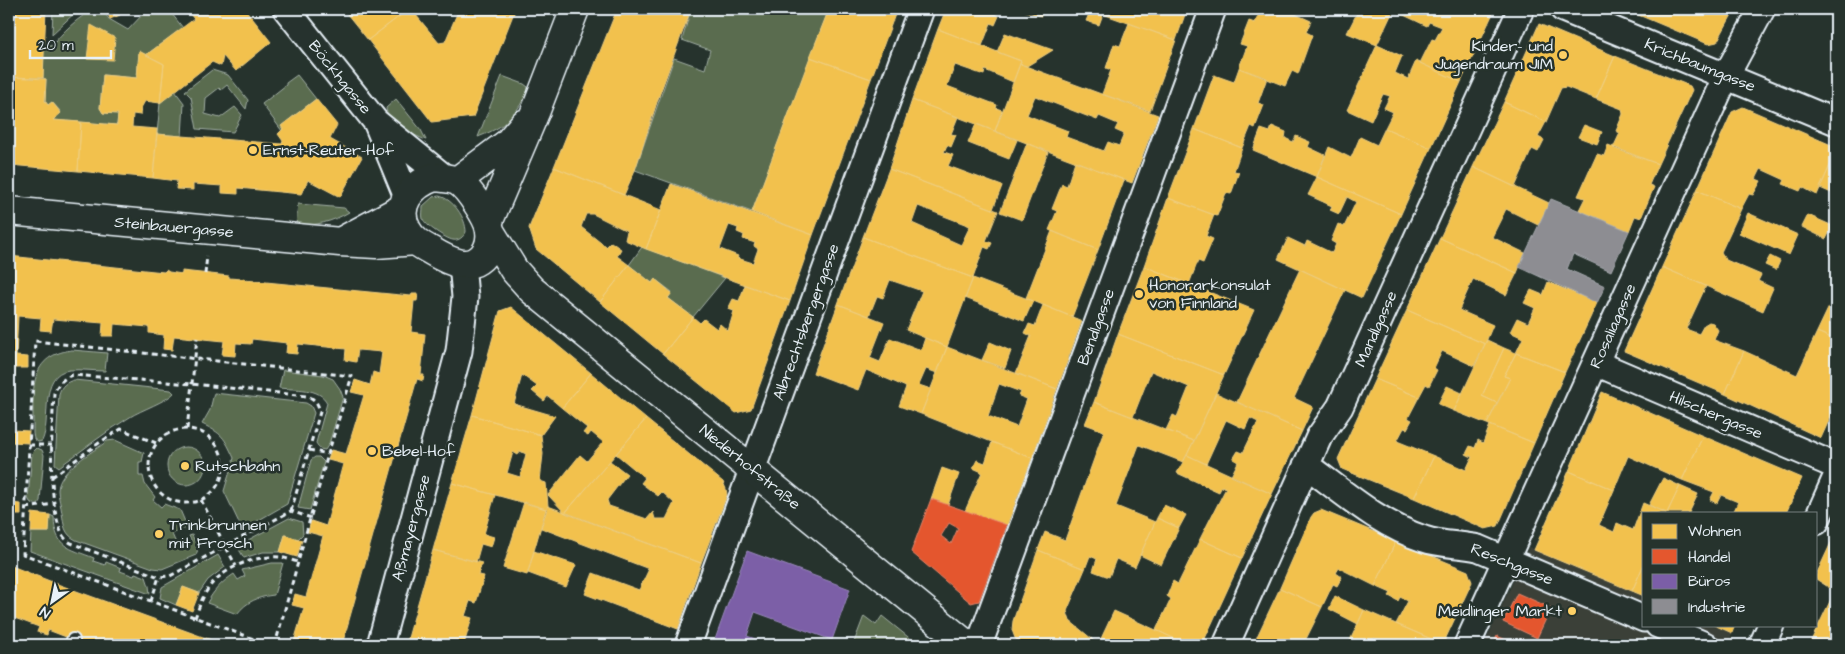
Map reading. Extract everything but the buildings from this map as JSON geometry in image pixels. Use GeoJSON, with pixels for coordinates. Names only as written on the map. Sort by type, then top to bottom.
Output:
{"type":"FeatureCollection","features":[{"type":"Feature","properties":{"kind":"street","name":"Böckhgasse"},"geometry":{"type":"LineString","coordinates":[[286,9],[376,122],[451,180]]}},
{"type":"Feature","properties":{"kind":"street"},"geometry":{"type":"LineString","coordinates":[[489,227],[575,9]]}},
{"type":"Feature","properties":{"kind":"street","name":"Albrechtsbergergasse"},"geometry":{"type":"LineString","coordinates":[[690,640],[921,9]]}},
{"type":"Feature","properties":{"kind":"street","name":"Bendlgasse"},"geometry":{"type":"LineString","coordinates":[[979,645],[1213,9]]}},
{"type":"Feature","properties":{"kind":"street","name":"Mandlgasse"},"geometry":{"type":"LineString","coordinates":[[1226,645],[1319,437],[1340,407],[1521,9]]}},
{"type":"Feature","properties":{"kind":"street","name":"Krichbaumgasse"},"geometry":{"type":"LineString","coordinates":[[1563,9],[1836,122]]}},
{"type":"Feature","properties":{"kind":"street","name":"Rosaliagasse"},"geometry":{"type":"LineString","coordinates":[[1467,645],[1726,76],[1762,9]]}},
{"type":"Feature","properties":{"kind":"street"},"geometry":{"type":"LineString","coordinates":[[451,180],[508,143],[536,110]]}},
{"type":"Feature","properties":{"kind":"street","name":"Böckhgasse"},"geometry":{"type":"LineString","coordinates":[[376,122],[405,202]]}},
{"type":"Feature","properties":{"kind":"street"},"geometry":{"type":"LineString","coordinates":[[434,177],[451,180],[466,188],[489,227],[491,239],[485,253],[470,262],[448,261],[416,241],[407,230],[403,220],[405,202],[413,188],[423,181],[434,177]]}},
{"type":"Feature","properties":{"kind":"street"},"geometry":{"type":"LineString","coordinates":[[340,242],[405,202]]}},
{"type":"Feature","properties":{"kind":"street","name":"Steinbauergasse"},"geometry":{"type":"LineString","coordinates":[[9,210],[340,242],[376,244],[416,241]]}},
{"type":"Feature","properties":{"kind":"street","name":"Niederhofstraße"},"geometry":{"type":"LineString","coordinates":[[489,227],[514,270],[532,290],[967,645]]}},
{"type":"Feature","properties":{"kind":"street","name":"Niederhofstraße"},"geometry":{"type":"LineString","coordinates":[[470,262],[532,290]]}},
{"type":"Feature","properties":{"kind":"street","name":"Aßmayergasse"},"geometry":{"type":"LineString","coordinates":[[380,645],[459,351],[470,262]]}},
{"type":"Feature","properties":{"kind":"street","name":"Hilschergasse"},"geometry":{"type":"LineString","coordinates":[[1596,364],[1836,466]]}},
{"type":"Feature","properties":{"kind":"street","name":"Reschgasse"},"geometry":{"type":"LineString","coordinates":[[1306,465],[1374,514],[1403,530],[1426,540],[1478,548],[1642,618]]}},
{"type":"Feature","properties":{"kind":"street"},"geometry":{"type":"LineString","coordinates":[[1818,517],[1836,476]]}},
{"type":"Feature","properties":{"kind":"street"},"geometry":{"type":"LineString","coordinates":[[1660,626],[1705,645]]}},
{"type":"Feature","properties":{"kind":"street"},"geometry":{"type":"LineString","coordinates":[[1762,645],[1771,626]]}},
{"type":"Feature","properties":{"kind":"path"},"geometry":{"type":"LineString","coordinates":[[187,429],[197,338]]}},
{"type":"Feature","properties":{"kind":"path"},"geometry":{"type":"LineString","coordinates":[[270,645],[23,554],[35,341],[352,376],[328,454],[275,645]]}},
{"type":"Feature","properties":{"kind":"path"},"geometry":{"type":"LineString","coordinates":[[291,512],[320,412],[319,404],[314,399],[307,396],[192,384],[72,375],[58,384],[54,393],[52,478],[60,531],[64,538],[71,543],[159,577],[170,576],[291,512],[311,518]]}},
{"type":"Feature","properties":{"kind":"path"},"geometry":{"type":"LineString","coordinates":[[52,478],[121,429],[156,443]]}},
{"type":"Feature","properties":{"kind":"path"},"geometry":{"type":"LineString","coordinates":[[187,429],[198,431],[209,437],[217,445],[222,456],[223,468],[221,479],[215,490],[201,500],[184,504],[173,502],[155,488],[150,477],[148,465],[150,454],[156,443],[164,435],[175,430],[187,429]]}},
{"type":"Feature","properties":{"kind":"path"},"geometry":{"type":"LineString","coordinates":[[29,445],[52,445]]}},
{"type":"Feature","properties":{"kind":"path"},"geometry":{"type":"LineString","coordinates":[[309,450],[328,454]]}},
{"type":"Feature","properties":{"kind":"path"},"geometry":{"type":"LineString","coordinates":[[201,500],[236,566]]}},
{"type":"Feature","properties":{"kind":"path"},"geometry":{"type":"LineString","coordinates":[[26,508],[55,504]]}},
{"type":"Feature","properties":{"kind":"path"},"geometry":{"type":"LineString","coordinates":[[195,618],[210,586],[221,575],[236,566],[267,557],[281,557],[298,562]]}},
{"type":"Feature","properties":{"kind":"path"},"geometry":{"type":"LineString","coordinates":[[151,602],[159,577]]}},
{"type":"Feature","properties":{"kind":"shaded area","name":"Meidlinger Markt"},"geometry":{"type":"Polygon","coordinates":[[[1529,547],[1642,595],[1642,626],[1716,626],[1732,633],[1729,645],[1484,645],[1529,547]]]}},
{"type":"Feature","properties":{"kind":"green space"},"geometry":{"type":"Polygon","coordinates":[[[53,9],[79,9],[52,34],[53,9]]]}},
{"type":"Feature","properties":{"kind":"green space"},"geometry":{"type":"Polygon","coordinates":[[[93,9],[101,9],[109,19],[128,30],[143,14],[144,9],[168,9],[183,28],[146,55],[139,52],[137,78],[103,75],[100,108],[103,113],[118,114],[117,125],[53,120],[61,112],[52,102],[48,105],[45,101],[46,79],[43,78],[44,45],[52,46],[61,35],[93,9]]]}},
{"type":"Feature","properties":{"kind":"green space"},"geometry":{"type":"Polygon","coordinates":[[[691,9],[829,9],[752,212],[635,170],[674,58],[705,69],[710,50],[682,40],[691,9]]]}},
{"type":"Feature","properties":{"kind":"green space"},"geometry":{"type":"Polygon","coordinates":[[[212,70],[228,75],[248,100],[246,109],[227,85],[221,90],[219,88],[206,98],[205,114],[220,118],[235,107],[242,115],[233,132],[197,129],[191,97],[185,91],[212,70]]]}},
{"type":"Feature","properties":{"kind":"green space"},"geometry":{"type":"Polygon","coordinates":[[[297,75],[316,99],[281,126],[282,131],[262,104],[297,75]]]}},
{"type":"Feature","properties":{"kind":"green space"},"geometry":{"type":"Polygon","coordinates":[[[502,76],[524,84],[528,87],[528,91],[508,120],[496,129],[478,137],[502,76]]]}},
{"type":"Feature","properties":{"kind":"green space"},"geometry":{"type":"Polygon","coordinates":[[[175,91],[184,103],[182,136],[157,134],[160,103],[175,91]]]}},
{"type":"Feature","properties":{"kind":"green space"},"geometry":{"type":"Polygon","coordinates":[[[396,99],[421,130],[426,140],[402,128],[391,119],[386,108],[396,99]]]}},
{"type":"Feature","properties":{"kind":"green space"},"geometry":{"type":"Polygon","coordinates":[[[439,196],[454,205],[464,221],[466,232],[459,239],[453,240],[446,237],[432,228],[423,219],[423,206],[433,197],[439,196]]]}},
{"type":"Feature","properties":{"kind":"green space"},"geometry":{"type":"Polygon","coordinates":[[[298,204],[344,208],[349,212],[324,223],[296,225],[298,204]]]}},
{"type":"Feature","properties":{"kind":"green space"},"geometry":{"type":"Polygon","coordinates":[[[642,247],[725,278],[693,317],[668,298],[672,292],[655,279],[652,283],[629,265],[642,247]]]}},
{"type":"Feature","properties":{"kind":"green space"},"geometry":{"type":"Polygon","coordinates":[[[72,350],[107,353],[105,371],[69,370],[59,373],[49,389],[45,432],[42,441],[38,442],[34,439],[33,433],[33,392],[39,369],[46,360],[57,354],[72,350]]]}},
{"type":"Feature","properties":{"kind":"green space"},"geometry":{"type":"Polygon","coordinates":[[[283,370],[323,375],[333,379],[340,389],[343,397],[329,444],[325,450],[320,449],[316,443],[327,403],[319,394],[313,392],[279,388],[283,370]]]}},
{"type":"Feature","properties":{"kind":"green space"},"geometry":{"type":"Polygon","coordinates":[[[74,380],[171,390],[174,393],[121,423],[59,467],[55,464],[59,394],[64,385],[74,380]]]}},
{"type":"Feature","properties":{"kind":"green space"},"geometry":{"type":"Polygon","coordinates":[[[214,393],[306,403],[311,406],[314,413],[287,504],[245,528],[241,527],[224,491],[234,458],[222,437],[202,424],[210,410],[214,393]]]}},
{"type":"Feature","properties":{"kind":"green space"},"geometry":{"type":"Polygon","coordinates":[[[115,440],[144,453],[142,462],[139,462],[139,476],[143,476],[145,484],[155,497],[153,500],[161,507],[164,504],[180,510],[189,531],[187,532],[185,528],[172,534],[178,548],[192,542],[189,536],[192,535],[198,549],[196,555],[162,569],[153,568],[76,540],[69,535],[64,525],[58,496],[60,482],[77,462],[107,441],[115,440]]]}},
{"type":"Feature","properties":{"kind":"green space"},"geometry":{"type":"Polygon","coordinates":[[[186,447],[199,453],[205,466],[199,479],[186,485],[173,479],[167,466],[173,453],[186,447]]]}},
{"type":"Feature","properties":{"kind":"green space"},"geometry":{"type":"Polygon","coordinates":[[[37,448],[42,450],[44,455],[40,501],[38,504],[34,504],[28,498],[32,453],[37,448]]]}},
{"type":"Feature","properties":{"kind":"green space"},"geometry":{"type":"Polygon","coordinates":[[[319,457],[324,462],[310,510],[298,508],[311,460],[319,457]]]}},
{"type":"Feature","properties":{"kind":"green space"},"geometry":{"type":"Polygon","coordinates":[[[50,515],[54,517],[57,535],[65,545],[94,558],[93,561],[105,565],[106,562],[121,568],[120,571],[134,576],[135,573],[146,577],[150,594],[30,551],[31,532],[49,532],[50,515]]]}},
{"type":"Feature","properties":{"kind":"green space"},"geometry":{"type":"Polygon","coordinates":[[[289,518],[302,522],[303,534],[298,539],[285,535],[280,552],[263,552],[244,558],[237,546],[289,518]]]}},
{"type":"Feature","properties":{"kind":"green space"},"geometry":{"type":"Polygon","coordinates":[[[218,555],[225,567],[208,580],[199,593],[183,587],[176,605],[160,598],[162,587],[218,555]]]}},
{"type":"Feature","properties":{"kind":"green space"},"geometry":{"type":"Polygon","coordinates":[[[272,563],[283,563],[274,595],[253,600],[237,614],[207,603],[212,594],[234,574],[238,580],[245,576],[242,570],[272,563]]]}},
{"type":"Feature","properties":{"kind":"green space"},"geometry":{"type":"Polygon","coordinates":[[[864,616],[876,625],[882,616],[918,645],[853,645],[864,616]]]}},
{"type":"Feature","properties":{"kind":"place","name":"Kinder- und Jugendraum JIM"},"geometry":{"type":"Point","coordinates":[1563,55]}},
{"type":"Feature","properties":{"kind":"place","name":"Ernst-Reuter-Hof"},"geometry":{"type":"Point","coordinates":[253,150]}},
{"type":"Feature","properties":{"kind":"place","name":"Honorarkonsulat von Finnland"},"geometry":{"type":"Point","coordinates":[1139,294]}},
{"type":"Feature","properties":{"kind":"place","name":"Bebel-Hof"},"geometry":{"type":"Point","coordinates":[372,451]}},
{"type":"Feature","properties":{"kind":"place","name":"Rutschbahn"},"geometry":{"type":"Point","coordinates":[185,466]}},
{"type":"Feature","properties":{"kind":"place","name":"Trinkbrunnen mit Frosch"},"geometry":{"type":"Point","coordinates":[159,534]}},
{"type":"Feature","properties":{"kind":"place","name":"Meidlinger Markt"},"geometry":{"type":"Point","coordinates":[1572,611]}}]}
